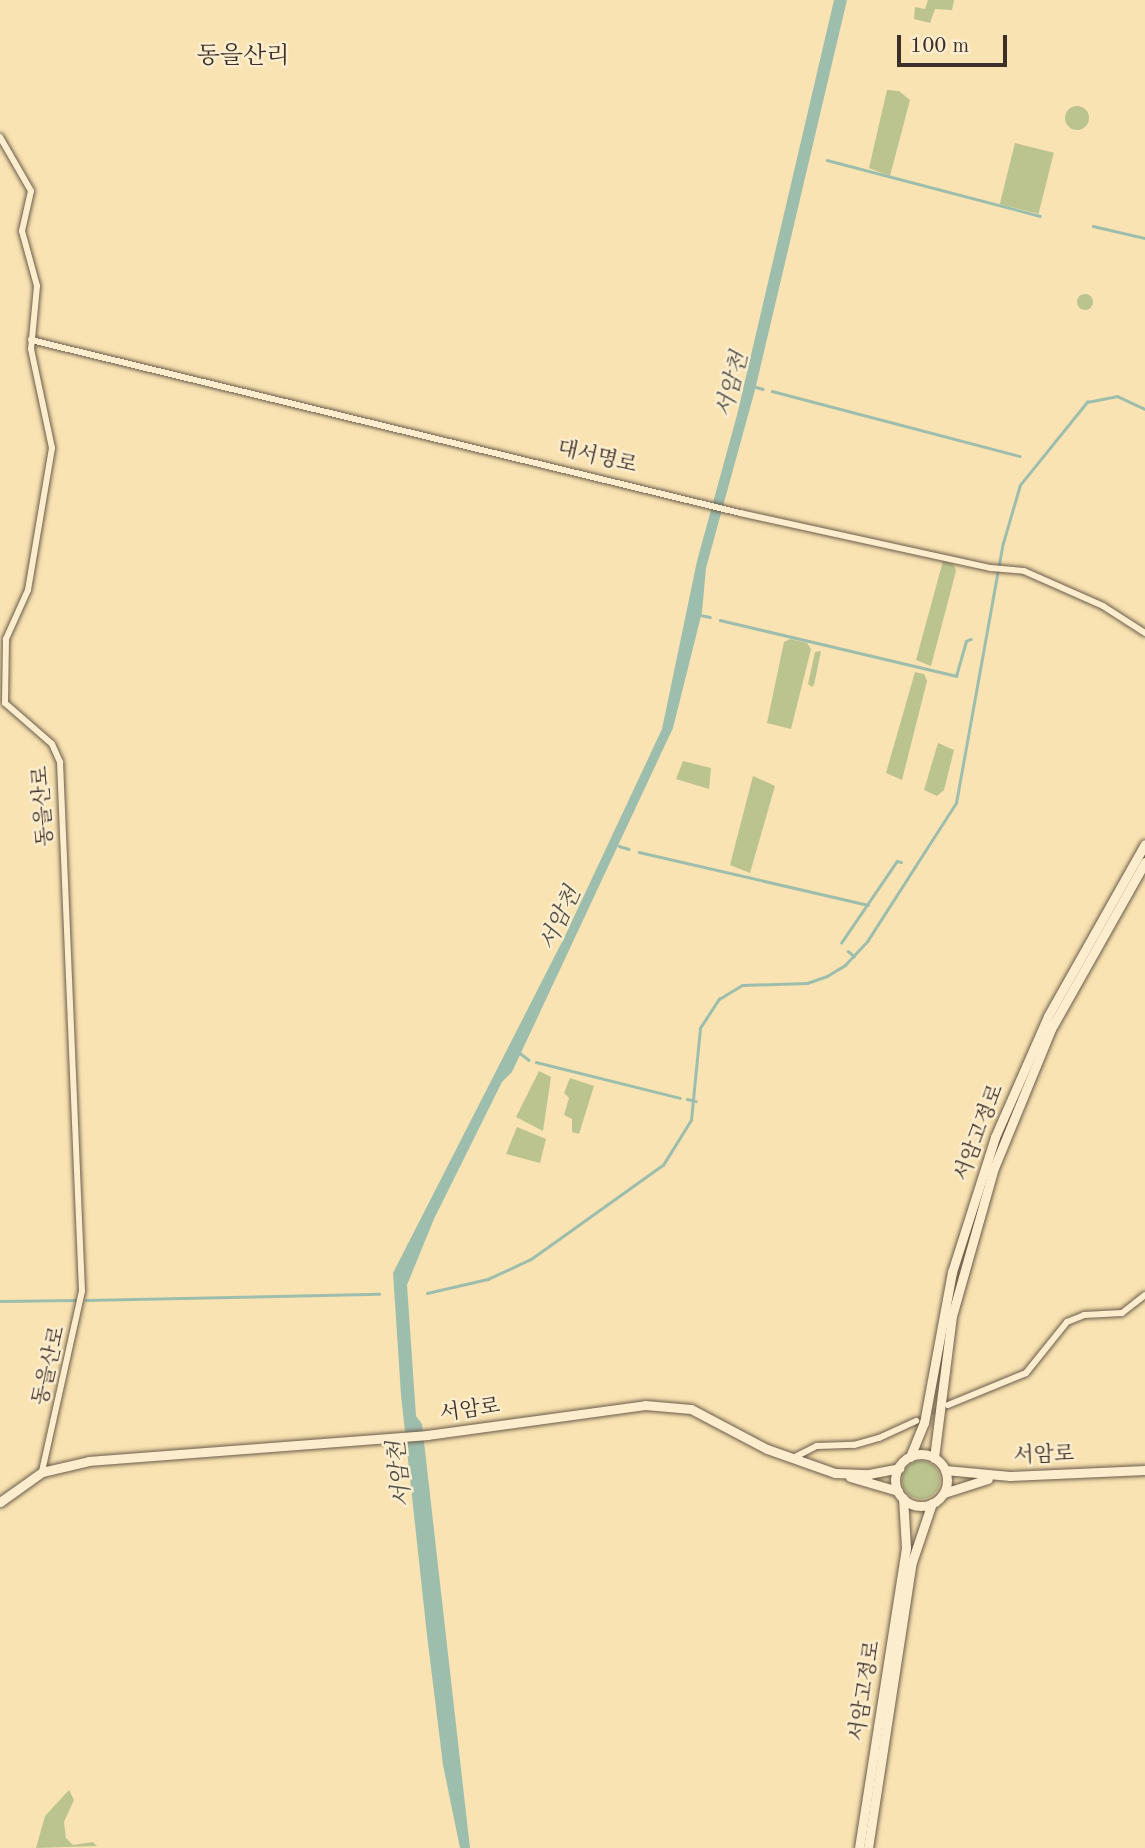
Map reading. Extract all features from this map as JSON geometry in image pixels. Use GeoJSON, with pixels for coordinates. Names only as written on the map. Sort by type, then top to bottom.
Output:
{"type":"FeatureCollection","features":[{"type":"Feature","properties":{"kind":"main road","name":"서암고정로"},"geometry":{"type":"LineString","coordinates":[[910,1457],[924,1423],[952,1272],[995,1137],[1039,1034],[1145,844]]}},
{"type":"Feature","properties":{"kind":"main road","name":"서암고정로"},"geometry":{"type":"LineString","coordinates":[[934,1458],[952,1316],[993,1168],[1051,1029],[1145,862]]}},
{"type":"Feature","properties":{"kind":"main road","name":"서암로"},"geometry":{"type":"LineString","coordinates":[[0,1502],[42,1472],[89,1461],[427,1435],[613,1409],[670,1406],[705,1415],[792,1459],[835,1473],[869,1474],[899,1468]]}},
{"type":"Feature","properties":{"kind":"main road"},"geometry":{"type":"LineString","coordinates":[[901,1494],[899,1468],[910,1457],[934,1458],[945,1470],[944,1493]]}},
{"type":"Feature","properties":{"kind":"main road","name":"서암로"},"geometry":{"type":"LineString","coordinates":[[945,1470],[1010,1476],[1145,1470]]}},
{"type":"Feature","properties":{"kind":"main road"},"geometry":{"type":"LineString","coordinates":[[835,1473],[901,1494],[917,1506],[932,1503],[960,1485],[1010,1476]]}},
{"type":"Feature","properties":{"kind":"main road","name":"서암고정로"},"geometry":{"type":"LineString","coordinates":[[859,1848],[906,1548],[901,1494]]}},
{"type":"Feature","properties":{"kind":"main road","name":"서암고정로"},"geometry":{"type":"LineString","coordinates":[[868,1848],[914,1551],[932,1503]]}},
{"type":"Feature","properties":{"kind":"street","name":"동을산로"},"geometry":{"type":"LineString","coordinates":[[0,137],[31,191],[22,232],[37,286],[30,340],[51,448],[51,465],[28,590],[6,639],[5,703],[52,744],[60,762],[82,1291],[61,1403],[42,1472]]}},
{"type":"Feature","properties":{"kind":"street","name":"대서명로"},"geometry":{"type":"LineString","coordinates":[[30,340],[736,512],[992,568],[1033,574],[1102,606],[1145,633]]}},
{"type":"Feature","properties":{"kind":"street"},"geometry":{"type":"LineString","coordinates":[[948,1405],[1026,1373],[1067,1322],[1084,1315],[1122,1313],[1145,1295]]}},
{"type":"Feature","properties":{"kind":"street"},"geometry":{"type":"LineString","coordinates":[[792,1459],[817,1446],[879,1438],[916,1421]]}},
{"type":"Feature","properties":{"kind":"green space"},"geometry":{"type":"Polygon","coordinates":[[[928,0],[954,0],[952,10],[935,9],[930,23],[914,19],[915,7],[925,9],[928,0]]]}},
{"type":"Feature","properties":{"kind":"green space"},"geometry":{"type":"Polygon","coordinates":[[[887,90],[899,91],[910,100],[890,176],[869,168],[887,90]]]}},
{"type":"Feature","properties":{"kind":"green space"},"geometry":{"type":"Polygon","coordinates":[[[1077,106],[1085,110],[1089,118],[1085,126],[1077,130],[1069,126],[1065,118],[1069,110],[1077,106]]]}},
{"type":"Feature","properties":{"kind":"green space"},"geometry":{"type":"Polygon","coordinates":[[[1015,143],[1054,153],[1039,214],[1000,204],[1015,143]]]}},
{"type":"Feature","properties":{"kind":"green space"},"geometry":{"type":"Polygon","coordinates":[[[1085,294],[1091,296],[1091,308],[1085,310],[1079,308],[1077,302],[1079,296],[1085,294]]]}},
{"type":"Feature","properties":{"kind":"green space"},"geometry":{"type":"Polygon","coordinates":[[[943,561],[954,565],[956,571],[931,666],[916,660],[943,561]]]}},
{"type":"Feature","properties":{"kind":"green space"},"geometry":{"type":"Polygon","coordinates":[[[790,639],[807,643],[811,649],[791,729],[767,723],[784,642],[790,639]]]}},
{"type":"Feature","properties":{"kind":"green space"},"geometry":{"type":"Polygon","coordinates":[[[821,651],[812,687],[808,684],[815,652],[821,651]]]}},
{"type":"Feature","properties":{"kind":"green space"},"geometry":{"type":"Polygon","coordinates":[[[915,672],[924,674],[927,681],[902,780],[886,773],[915,672]]]}},
{"type":"Feature","properties":{"kind":"green space"},"geometry":{"type":"Polygon","coordinates":[[[938,743],[954,750],[944,790],[937,796],[924,790],[938,743]]]}},
{"type":"Feature","properties":{"kind":"green space"},"geometry":{"type":"Polygon","coordinates":[[[683,761],[711,768],[709,789],[676,779],[683,761]]]}},
{"type":"Feature","properties":{"kind":"green space"},"geometry":{"type":"Polygon","coordinates":[[[753,776],[775,786],[750,873],[730,865],[753,776]]]}},
{"type":"Feature","properties":{"kind":"green space"},"geometry":{"type":"Polygon","coordinates":[[[539,1071],[551,1077],[543,1131],[516,1117],[539,1071]]]}},
{"type":"Feature","properties":{"kind":"green space"},"geometry":{"type":"Polygon","coordinates":[[[570,1078],[594,1086],[579,1134],[572,1132],[572,1119],[564,1115],[569,1098],[564,1093],[570,1078]]]}},
{"type":"Feature","properties":{"kind":"green space"},"geometry":{"type":"Polygon","coordinates":[[[517,1127],[546,1139],[540,1163],[506,1154],[517,1127]]]}},
{"type":"Feature","properties":{"kind":"green space"},"geometry":{"type":"Polygon","coordinates":[[[921,1461],[934,1467],[940,1480],[934,1493],[921,1499],[908,1493],[902,1480],[908,1467],[921,1461]]]}},
{"type":"Feature","properties":{"kind":"green space"},"geometry":{"type":"Polygon","coordinates":[[[69,1790],[74,1800],[64,1822],[66,1838],[73,1845],[93,1842],[97,1846],[36,1848],[45,1816],[69,1790]]]}},
{"type":"Feature","properties":{"kind":"shaded area"},"geometry":{"type":"Polygon","coordinates":[[[834,0],[847,0],[755,390],[706,568],[702,612],[673,728],[512,1072],[502,1082],[434,1219],[407,1285],[416,1416],[422,1424],[470,1848],[460,1848],[443,1765],[427,1635],[401,1395],[393,1273],[565,936],[662,729],[697,561],[737,415],[834,0]]]}},
{"type":"Feature","properties":{"kind":"waterway"},"geometry":{"type":"LineString","coordinates":[[827,160],[1040,216]]}},
{"type":"Feature","properties":{"kind":"waterway"},"geometry":{"type":"LineString","coordinates":[[1093,226],[1145,238]]}},
{"type":"Feature","properties":{"kind":"waterway","name":"서암천"},"geometry":{"type":"LineString","coordinates":[[753,386],[763,389]]}},
{"type":"Feature","properties":{"kind":"waterway"},"geometry":{"type":"LineString","coordinates":[[772,391],[1020,456]]}},
{"type":"Feature","properties":{"kind":"waterway"},"geometry":{"type":"LineString","coordinates":[[427,1293],[488,1279],[531,1259],[663,1165],[691,1120],[700,1028],[719,999],[742,985],[807,983],[827,976],[845,965],[868,940],[956,803],[1003,543],[1020,485],[1087,402],[1117,396],[1145,409]]}},
{"type":"Feature","properties":{"kind":"waterway"},"geometry":{"type":"LineString","coordinates":[[700,615],[710,617]]}},
{"type":"Feature","properties":{"kind":"waterway"},"geometry":{"type":"LineString","coordinates":[[720,620],[956,676],[966,641],[971,639]]}},
{"type":"Feature","properties":{"kind":"waterway"},"geometry":{"type":"LineString","coordinates":[[619,846],[629,849]]}},
{"type":"Feature","properties":{"kind":"waterway"},"geometry":{"type":"LineString","coordinates":[[639,852],[868,905]]}},
{"type":"Feature","properties":{"kind":"waterway"},"geometry":{"type":"LineString","coordinates":[[841,943],[897,861],[901,862]]}},
{"type":"Feature","properties":{"kind":"waterway"},"geometry":{"type":"LineString","coordinates":[[848,951],[854,956]]}},
{"type":"Feature","properties":{"kind":"waterway"},"geometry":{"type":"LineString","coordinates":[[520,1053],[529,1060]]}},
{"type":"Feature","properties":{"kind":"waterway"},"geometry":{"type":"LineString","coordinates":[[536,1062],[680,1098]]}},
{"type":"Feature","properties":{"kind":"waterway"},"geometry":{"type":"LineString","coordinates":[[687,1099],[696,1101]]}},
{"type":"Feature","properties":{"kind":"waterway"},"geometry":{"type":"LineString","coordinates":[[86,1300],[379,1294]]}},
{"type":"Feature","properties":{"kind":"waterway"},"geometry":{"type":"LineString","coordinates":[[0,1301],[75,1300]]}},
{"type":"Feature","properties":{"kind":"tunnel"},"geometry":{"type":"LineString","coordinates":[[916,1421],[948,1405]]}},
{"type":"Feature","properties":{"kind":"district","name":"동을산리"},"geometry":{"type":"Point","coordinates":[243,58]}}]}
